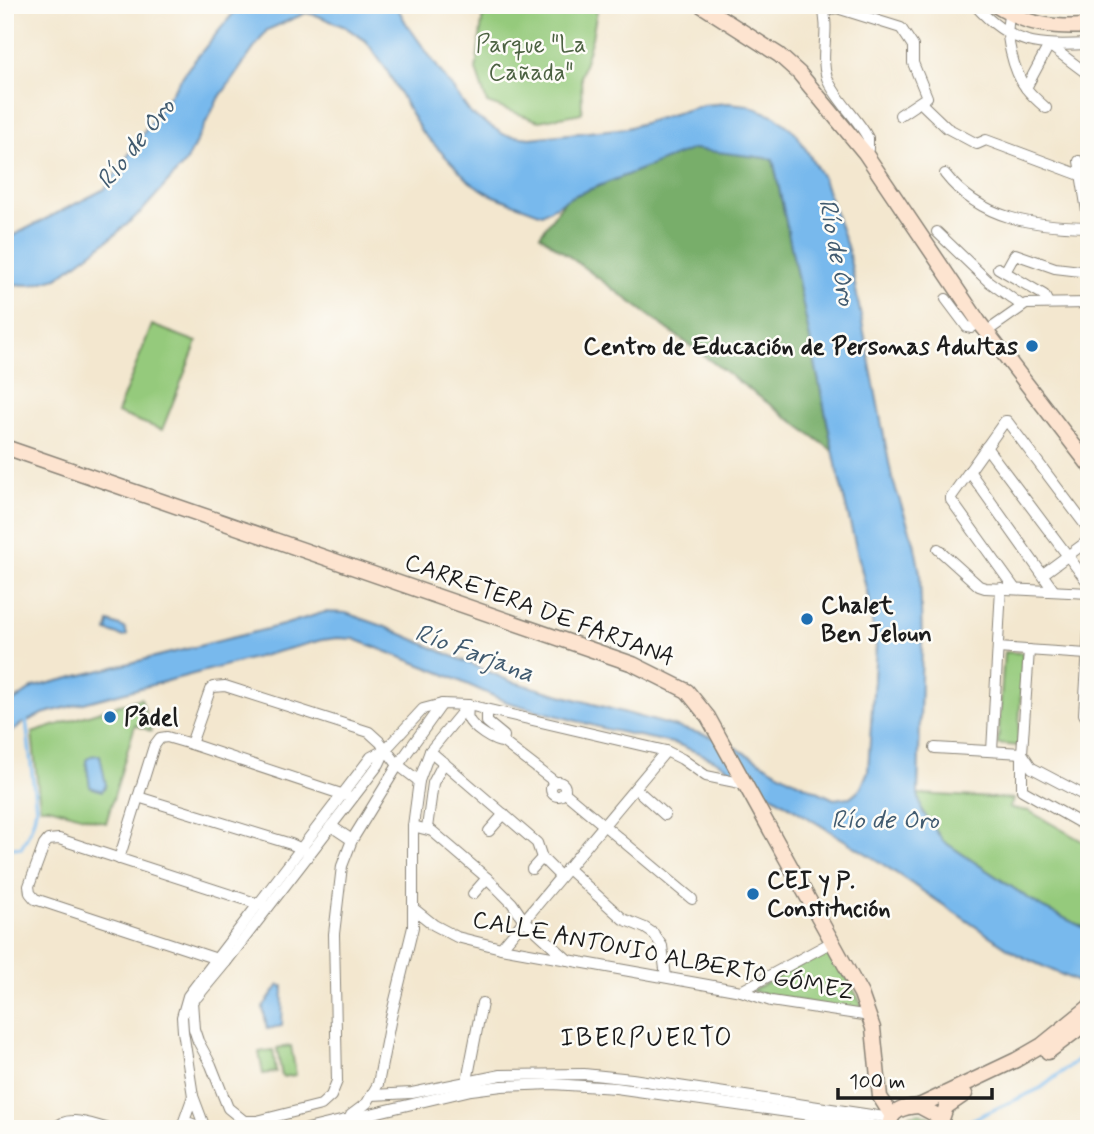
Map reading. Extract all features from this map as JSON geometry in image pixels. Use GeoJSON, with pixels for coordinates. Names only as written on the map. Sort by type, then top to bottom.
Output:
{"type":"FeatureCollection","features":[{"type":"Feature","properties":{"kind":"main road"},"geometry":{"type":"LineString","coordinates":[[701,5],[790,64],[865,153],[983,327],[1089,465]]}},
{"type":"Feature","properties":{"kind":"main road"},"geometry":{"type":"LineString","coordinates":[[995,5],[1025,21],[1052,27],[1089,26]]}},
{"type":"Feature","properties":{"kind":"main road","name":"CARRETERA DE FARJANA"},"geometry":{"type":"LineString","coordinates":[[5,447],[632,664],[687,691],[714,729],[870,1016],[875,1038],[877,1074],[887,1093],[893,1120]]}},
{"type":"Feature","properties":{"kind":"main road"},"geometry":{"type":"LineString","coordinates":[[893,1120],[1016,1060],[1088,1012]]}},
{"type":"Feature","properties":{"kind":"main road"},"geometry":{"type":"LineString","coordinates":[[942,1126],[946,1107],[951,1102],[1048,1052],[1088,1012]]}},
{"type":"Feature","properties":{"kind":"main road"},"geometry":{"type":"LineString","coordinates":[[919,1106],[929,1110],[942,1126]]}},
{"type":"Feature","properties":{"kind":"street"},"geometry":{"type":"LineString","coordinates":[[975,5],[1007,34],[1049,46],[1089,44]]}},
{"type":"Feature","properties":{"kind":"street"},"geometry":{"type":"LineString","coordinates":[[865,153],[869,138],[827,78],[824,59],[827,30],[822,8],[837,8],[901,29],[913,46],[913,63],[928,97],[900,115]]}},
{"type":"Feature","properties":{"kind":"street"},"geometry":{"type":"LineString","coordinates":[[1010,14],[1007,34],[1016,71],[1026,88],[1046,108]]}},
{"type":"Feature","properties":{"kind":"street"},"geometry":{"type":"LineString","coordinates":[[1049,46],[1089,75]]}},
{"type":"Feature","properties":{"kind":"street"},"geometry":{"type":"LineString","coordinates":[[1026,88],[1049,46]]}},
{"type":"Feature","properties":{"kind":"street"},"geometry":{"type":"LineString","coordinates":[[921,103],[936,120],[977,144],[986,140],[1080,176]]}},
{"type":"Feature","properties":{"kind":"street"},"geometry":{"type":"LineString","coordinates":[[945,174],[965,196],[994,213],[1048,226],[1089,226],[1079,161]]}},
{"type":"Feature","properties":{"kind":"street"},"geometry":{"type":"LineString","coordinates":[[937,232],[988,281],[1021,305]]}},
{"type":"Feature","properties":{"kind":"street"},"geometry":{"type":"LineString","coordinates":[[1048,303],[1044,295],[1001,270],[1013,257],[1018,254],[1055,268],[1089,272]]}},
{"type":"Feature","properties":{"kind":"street"},"geometry":{"type":"LineString","coordinates":[[946,299],[967,327],[971,328],[983,327],[1021,305],[1089,303]]}},
{"type":"Feature","properties":{"kind":"street"},"geometry":{"type":"LineString","coordinates":[[1015,589],[951,500],[1006,420],[1089,530]]}},
{"type":"Feature","properties":{"kind":"street"},"geometry":{"type":"LineString","coordinates":[[986,447],[1089,584]]}},
{"type":"Feature","properties":{"kind":"street"},"geometry":{"type":"LineString","coordinates":[[970,471],[1054,591]]}},
{"type":"Feature","properties":{"kind":"street"},"geometry":{"type":"LineString","coordinates":[[1043,574],[1089,540]]}},
{"type":"Feature","properties":{"kind":"street"},"geometry":{"type":"LineString","coordinates":[[939,548],[979,586],[985,588],[1089,593]]}},
{"type":"Feature","properties":{"kind":"street"},"geometry":{"type":"LineString","coordinates":[[992,751],[1001,588]]}},
{"type":"Feature","properties":{"kind":"street"},"geometry":{"type":"LineString","coordinates":[[1089,630],[1084,714],[1089,722]]}},
{"type":"Feature","properties":{"kind":"street"},"geometry":{"type":"LineString","coordinates":[[998,648],[1087,653]]}},
{"type":"Feature","properties":{"kind":"street"},"geometry":{"type":"LineString","coordinates":[[1029,650],[1022,790],[1089,828]]}},
{"type":"Feature","properties":{"kind":"street"},"geometry":{"type":"LineString","coordinates":[[191,744],[208,693],[213,687],[225,686],[369,732],[386,748],[398,765],[419,781]]}},
{"type":"Feature","properties":{"kind":"street"},"geometry":{"type":"LineString","coordinates":[[386,748],[374,754],[342,794],[305,851],[221,959],[189,993],[192,1021],[198,1041],[228,1108],[237,1117],[249,1122],[321,1105],[334,1088],[337,1080],[334,934],[339,882],[346,853],[398,765],[442,704]]}},
{"type":"Feature","properties":{"kind":"street"},"geometry":{"type":"LineString","coordinates":[[305,851],[331,826],[353,799],[379,764],[386,748],[417,713],[430,706],[442,704],[468,705],[666,751],[706,776],[743,781]]}},
{"type":"Feature","properties":{"kind":"street"},"geometry":{"type":"LineString","coordinates":[[468,705],[469,720],[497,743],[503,742],[555,782],[550,787],[552,794],[559,796],[564,792],[691,899]]}},
{"type":"Feature","properties":{"kind":"street"},"geometry":{"type":"LineString","coordinates":[[377,1112],[371,1105],[372,1095],[381,1075],[391,1017],[413,927],[413,825],[419,781],[430,751],[468,705]]}},
{"type":"Feature","properties":{"kind":"street"},"geometry":{"type":"LineString","coordinates":[[488,710],[487,722],[504,736],[503,742]]}},
{"type":"Feature","properties":{"kind":"street"},"geometry":{"type":"LineString","coordinates":[[119,859],[153,746],[160,737],[191,744],[353,799]]}},
{"type":"Feature","properties":{"kind":"street"},"geometry":{"type":"LineString","coordinates":[[935,748],[1022,753]]}},
{"type":"Feature","properties":{"kind":"street"},"geometry":{"type":"LineString","coordinates":[[430,751],[537,844],[542,858],[623,919],[654,934],[662,946],[666,977]]}},
{"type":"Feature","properties":{"kind":"street"},"geometry":{"type":"LineString","coordinates":[[501,948],[666,751]]}},
{"type":"Feature","properties":{"kind":"street"},"geometry":{"type":"LineString","coordinates":[[1022,753],[1032,768],[1089,799]]}},
{"type":"Feature","properties":{"kind":"street"},"geometry":{"type":"LineString","coordinates":[[427,828],[433,783],[443,762]]}},
{"type":"Feature","properties":{"kind":"street"},"geometry":{"type":"LineString","coordinates":[[635,788],[665,815]]}},
{"type":"Feature","properties":{"kind":"street"},"geometry":{"type":"LineString","coordinates":[[138,797],[305,851]]}},
{"type":"Feature","properties":{"kind":"street"},"geometry":{"type":"LineString","coordinates":[[489,831],[504,814]]}},
{"type":"Feature","properties":{"kind":"street"},"geometry":{"type":"LineString","coordinates":[[413,825],[427,828],[487,878],[515,906],[523,919],[568,960]]}},
{"type":"Feature","properties":{"kind":"street"},"geometry":{"type":"LineString","coordinates":[[331,826],[352,840]]}},
{"type":"Feature","properties":{"kind":"street"},"geometry":{"type":"LineString","coordinates":[[221,959],[32,896],[29,886],[44,845],[48,840],[59,839],[263,905]]}},
{"type":"Feature","properties":{"kind":"street"},"geometry":{"type":"LineString","coordinates":[[532,869],[542,858]]}},
{"type":"Feature","properties":{"kind":"street"},"geometry":{"type":"LineString","coordinates":[[473,894],[487,878]]}},
{"type":"Feature","properties":{"kind":"street","name":"CALLE ANTONIO ALBERTO GÓMEZ"},"geometry":{"type":"LineString","coordinates":[[414,909],[444,932],[501,948],[741,991],[771,1001],[870,1016]]}},
{"type":"Feature","properties":{"kind":"street"},"geometry":{"type":"LineString","coordinates":[[741,991],[832,942]]}},
{"type":"Feature","properties":{"kind":"street"},"geometry":{"type":"LineString","coordinates":[[189,1003],[182,1017],[183,1031],[194,1096],[205,1128]]}},
{"type":"Feature","properties":{"kind":"street"},"geometry":{"type":"LineString","coordinates":[[467,1081],[482,1003]]}},
{"type":"Feature","properties":{"kind":"street"},"geometry":{"type":"LineString","coordinates":[[342,1120],[356,1112],[372,1095],[412,1093],[467,1081],[527,1074],[618,1077],[893,1120]]}},
{"type":"Feature","properties":{"kind":"street"},"geometry":{"type":"LineString","coordinates":[[307,1129],[471,1090],[552,1084],[616,1088],[859,1122],[893,1120]]}},
{"type":"Feature","properties":{"kind":"street"},"geometry":{"type":"LineString","coordinates":[[178,1126],[194,1096]]}},
{"type":"Feature","properties":{"kind":"street"},"geometry":{"type":"LineString","coordinates":[[54,1129],[62,1121],[70,1120],[110,1129]]}},
{"type":"Feature","properties":{"kind":"street"},"geometry":{"type":"LineString","coordinates":[[178,1126],[198,1124],[205,1128]]}},
{"type":"Feature","properties":{"kind":"street"},"geometry":{"type":"LineString","coordinates":[[5,1125],[20,1129]]}},
{"type":"Feature","properties":{"kind":"green space","name":"Parque \"La Cañada\""},"geometry":{"type":"Polygon","coordinates":[[[484,5],[598,5],[581,75],[582,113],[539,121],[487,103],[476,70],[484,5]]]}},
{"type":"Feature","properties":{"kind":"green space"},"geometry":{"type":"Polygon","coordinates":[[[694,148],[773,159],[833,451],[540,235],[566,199],[694,148]]]}},
{"type":"Feature","properties":{"kind":"green space"},"geometry":{"type":"Polygon","coordinates":[[[152,325],[197,342],[162,430],[117,413],[152,325]]]}},
{"type":"Feature","properties":{"kind":"green space"},"geometry":{"type":"Polygon","coordinates":[[[1004,652],[1023,653],[1018,746],[998,744],[1004,652]]]}},
{"type":"Feature","properties":{"kind":"green space"},"geometry":{"type":"Polygon","coordinates":[[[141,698],[151,731],[135,725],[106,823],[49,807],[40,807],[32,733],[141,698]]]}},
{"type":"Feature","properties":{"kind":"green space"},"geometry":{"type":"Polygon","coordinates":[[[918,794],[1014,799],[1009,808],[1029,811],[1089,845],[1089,930],[1043,908],[943,841],[922,811],[918,794]]]}},
{"type":"Feature","properties":{"kind":"green space"},"geometry":{"type":"Polygon","coordinates":[[[831,948],[868,1016],[751,991],[831,948]]]}},
{"type":"Feature","properties":{"kind":"green space"},"geometry":{"type":"Polygon","coordinates":[[[291,1046],[296,1075],[282,1077],[277,1048],[291,1046]]]}},
{"type":"Feature","properties":{"kind":"green space"},"geometry":{"type":"Polygon","coordinates":[[[273,1050],[276,1072],[263,1074],[259,1052],[273,1050]]]}},
{"type":"Feature","properties":{"kind":"green space"},"geometry":{"type":"Polygon","coordinates":[[[920,1113],[932,1118],[939,1126],[933,1129],[902,1129],[909,1115],[920,1113]]]}},
{"type":"Feature","properties":{"kind":"water","name":"Río de Oro"},"geometry":{"type":"Polygon","coordinates":[[[240,5],[396,5],[471,114],[505,135],[530,138],[627,128],[703,105],[729,103],[747,105],[775,116],[796,133],[822,176],[848,249],[892,478],[914,542],[920,573],[922,643],[918,794],[922,811],[943,841],[1043,908],[1089,930],[1089,987],[1018,955],[875,859],[713,759],[677,744],[606,729],[507,702],[354,639],[322,640],[42,714],[21,724],[5,738],[5,707],[34,687],[283,625],[325,612],[346,613],[383,626],[510,681],[720,739],[791,779],[834,799],[850,797],[861,788],[868,771],[876,646],[867,592],[838,474],[773,159],[693,149],[573,196],[542,214],[491,195],[470,182],[421,131],[386,69],[366,41],[345,27],[306,13],[267,30],[217,101],[186,162],[142,211],[57,278],[32,285],[5,284],[5,237],[12,236],[105,189],[189,67],[240,5]]]}},
{"type":"Feature","properties":{"kind":"water"},"geometry":{"type":"Polygon","coordinates":[[[109,622],[125,628],[127,635],[124,637],[107,631],[109,622]]]}},
{"type":"Feature","properties":{"kind":"water"},"geometry":{"type":"Polygon","coordinates":[[[100,755],[106,785],[102,791],[90,787],[86,760],[100,755]]]}},
{"type":"Feature","properties":{"kind":"water"},"geometry":{"type":"Polygon","coordinates":[[[279,985],[283,986],[282,1026],[267,1029],[263,1007],[279,985]]]}},
{"type":"Feature","properties":{"kind":"waterway"},"geometry":{"type":"LineString","coordinates":[[5,847],[21,848],[31,829],[36,808],[26,719]]}},
{"type":"Feature","properties":{"kind":"waterway"},"geometry":{"type":"LineString","coordinates":[[954,1128],[1041,1088],[1089,1051]]}},
{"type":"Feature","properties":{"kind":"waterway"},"geometry":{"type":"LineString","coordinates":[[587,1129],[640,1123],[693,1129]]}},
{"type":"Feature","properties":{"kind":"place","name":"Centro de Educación de Personas Adultas"},"geometry":{"type":"Point","coordinates":[1032,346]}},
{"type":"Feature","properties":{"kind":"place","name":"Chalet Ben Jeloun"},"geometry":{"type":"Point","coordinates":[807,619]}},
{"type":"Feature","properties":{"kind":"place","name":"Pádel"},"geometry":{"type":"Point","coordinates":[110,717]}},
{"type":"Feature","properties":{"kind":"place","name":"CEI y P. Constitución"},"geometry":{"type":"Point","coordinates":[753,894]}},
{"type":"Feature","properties":{"kind":"district","name":"IBERPUERTO"},"geometry":{"type":"Point","coordinates":[647,1037]}},
{"type":"Feature","properties":{"kind":"water label","name":"Río Farjana"},"geometry":{"type":"Point","coordinates":[475,652]}}]}
